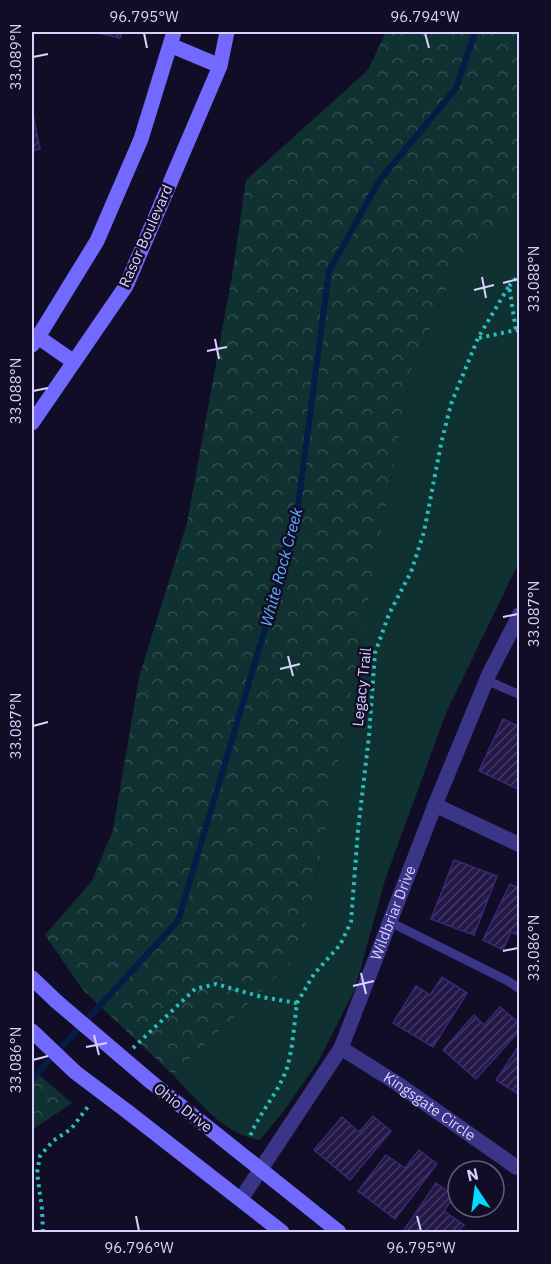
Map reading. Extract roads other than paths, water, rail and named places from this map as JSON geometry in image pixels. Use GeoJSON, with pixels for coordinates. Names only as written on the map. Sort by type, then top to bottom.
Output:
{"type":"FeatureCollection","features":[{"type":"Feature","properties":{"kind":"main road","name":"Rasor Boulevard"},"geometry":{"type":"LineString","coordinates":[[32,423],[126,286],[220,66],[227,32]]}},
{"type":"Feature","properties":{"kind":"main road"},"geometry":{"type":"LineString","coordinates":[[74,362],[34,338],[97,241],[141,139],[172,38],[220,66]]}},
{"type":"Feature","properties":{"kind":"main road","name":"Ohio Drive"},"geometry":{"type":"LineString","coordinates":[[32,978],[151,1082],[339,1233]]}},
{"type":"Feature","properties":{"kind":"main road"},"geometry":{"type":"LineString","coordinates":[[32,1030],[75,1072],[282,1233]]}},
{"type":"Feature","properties":{"kind":"street","name":"Wildbriar Drive"},"geometry":{"type":"LineString","coordinates":[[241,1199],[341,1048],[486,680],[519,615]]}},
{"type":"Feature","properties":{"kind":"street"},"geometry":{"type":"LineString","coordinates":[[435,805],[519,845]]}},
{"type":"Feature","properties":{"kind":"street","name":"Kingsgate Circle"},"geometry":{"type":"LineString","coordinates":[[341,1048],[398,1084],[516,1167]]}},
{"type":"Feature","properties":{"kind":"lane"},"geometry":{"type":"LineString","coordinates":[[486,680],[519,695]]}},
{"type":"Feature","properties":{"kind":"lane"},"geometry":{"type":"LineString","coordinates":[[390,922],[519,989]]}},
{"type":"Feature","properties":{"kind":"waterway","name":"White Rock Creek"},"geometry":{"type":"LineString","coordinates":[[32,1079],[178,921],[295,528],[329,271],[379,181],[456,88],[475,32]]}}]}
